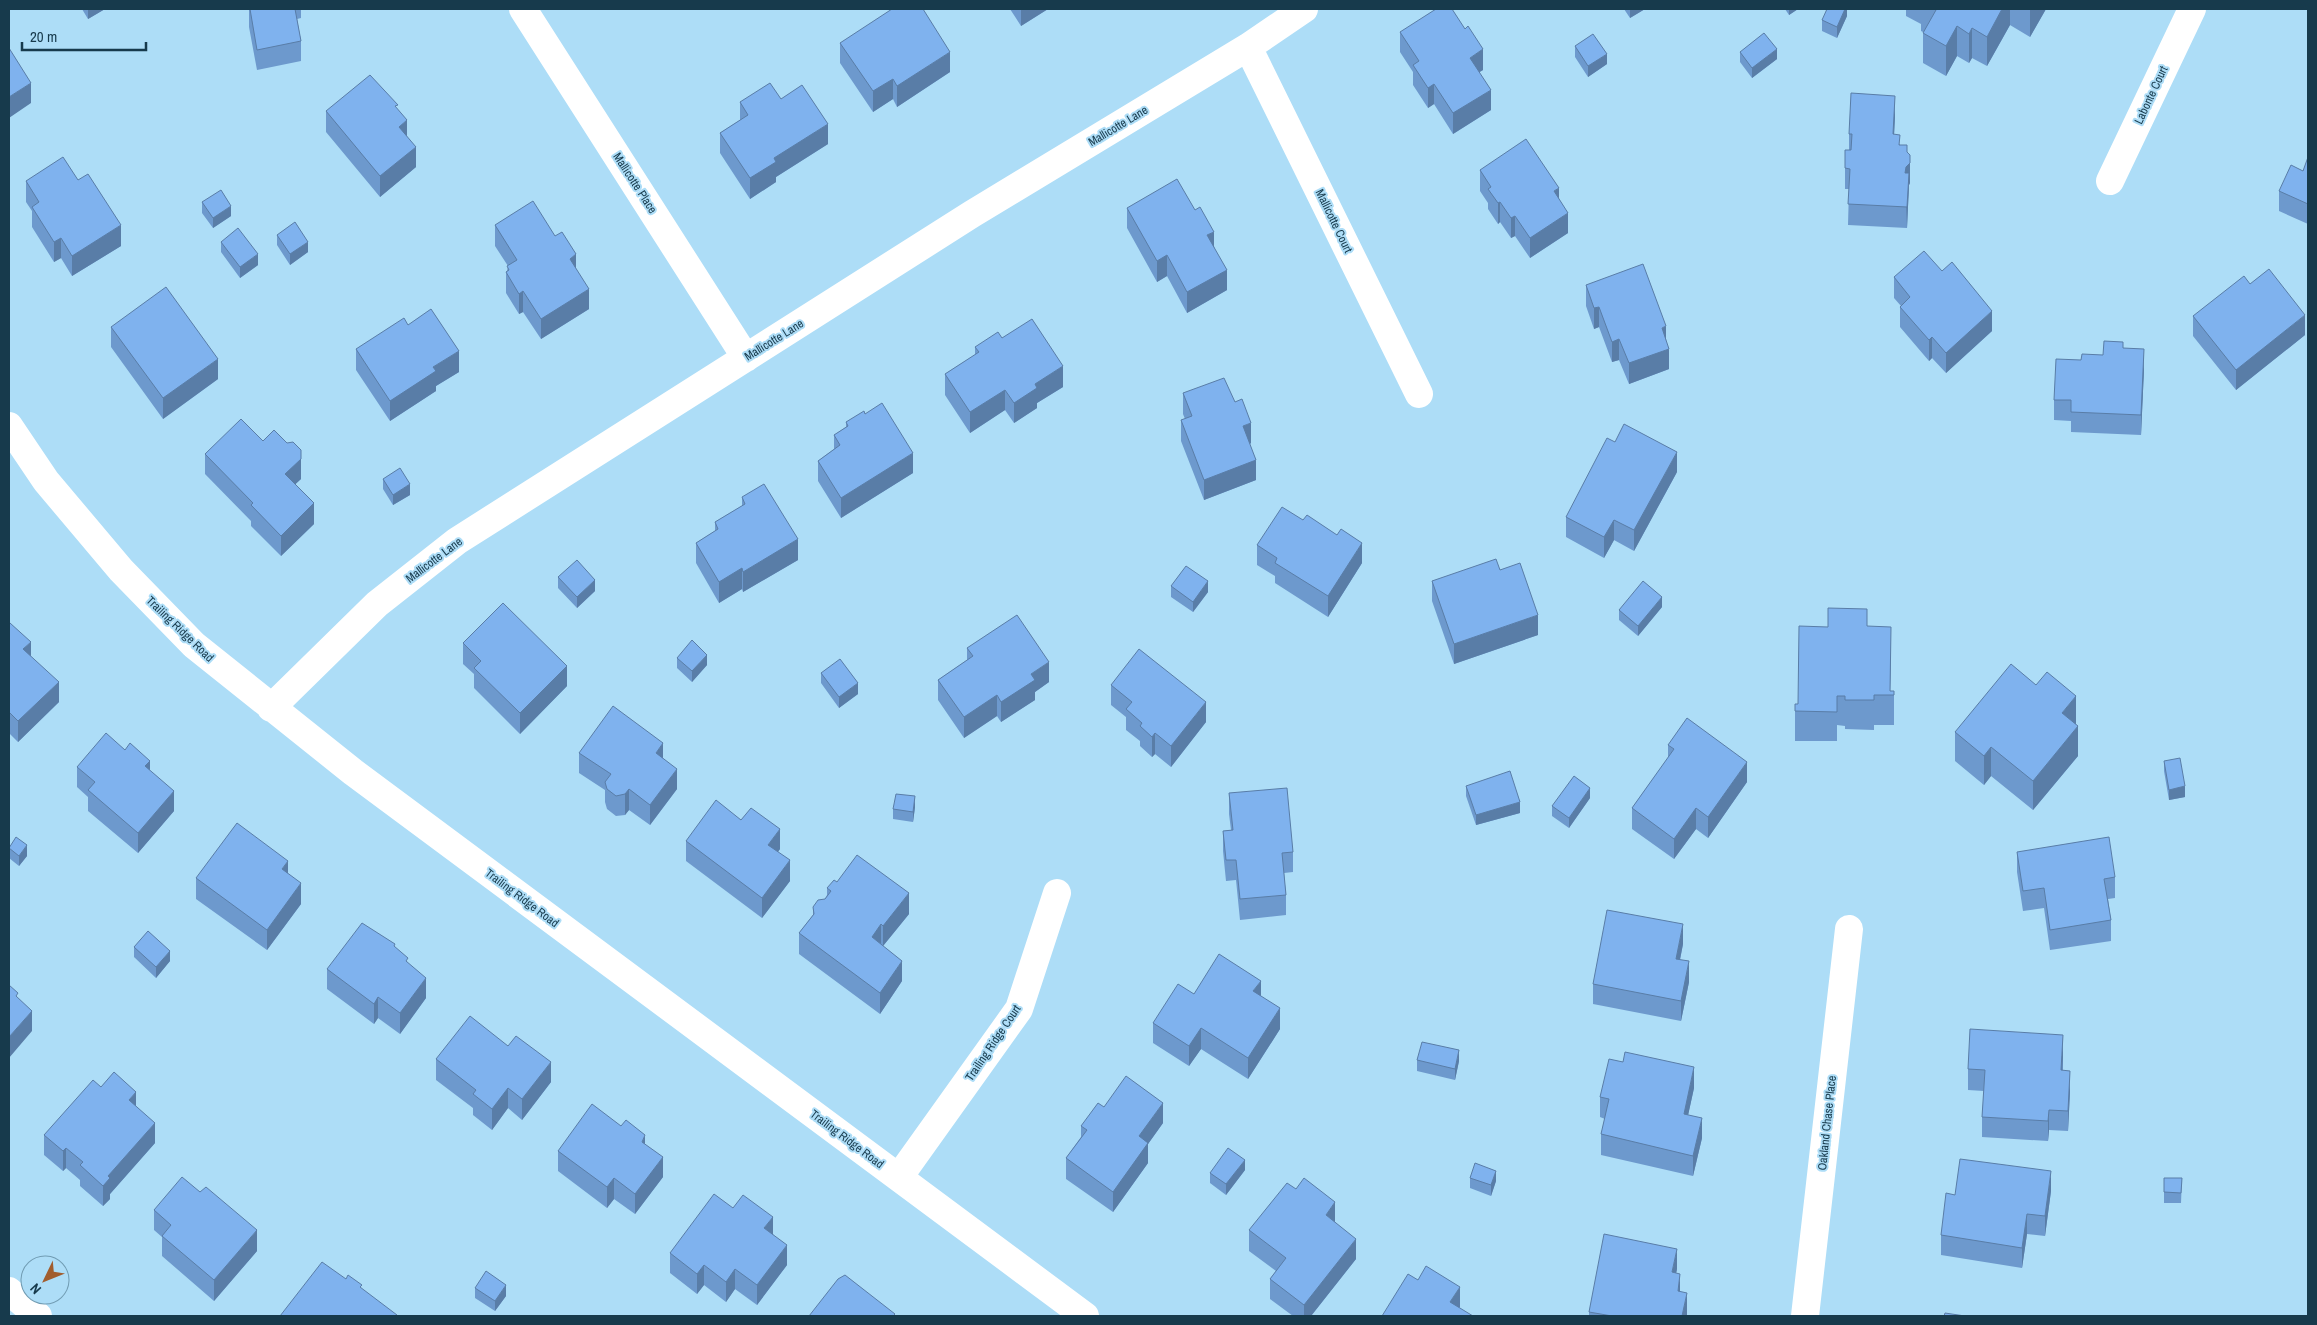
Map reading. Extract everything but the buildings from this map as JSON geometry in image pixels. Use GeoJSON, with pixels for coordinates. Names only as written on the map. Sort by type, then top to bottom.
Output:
{"type":"FeatureCollection","features":[{"type":"Feature","properties":{"kind":"street","name":"Mallicotte Place"},"geometry":{"type":"LineString","coordinates":[[523,9],[746,358]]}},
{"type":"Feature","properties":{"kind":"street","name":"Mallicotte Lane"},"geometry":{"type":"LineString","coordinates":[[271,708],[377,604],[457,541],[972,214],[1248,47],[1304,9]]}},
{"type":"Feature","properties":{"kind":"street","name":"Labonte Court"},"geometry":{"type":"LineString","coordinates":[[2110,182],[2192,9]]}},
{"type":"Feature","properties":{"kind":"street","name":"Mallicotte Court"},"geometry":{"type":"LineString","coordinates":[[1248,47],[1419,394]]}},
{"type":"Feature","properties":{"kind":"street","name":"Trailing Ridge Road"},"geometry":{"type":"LineString","coordinates":[[9,426],[46,481],[122,570],[194,645],[353,772],[1084,1316]]}},
{"type":"Feature","properties":{"kind":"street","name":"Trailing Ridge Court"},"geometry":{"type":"LineString","coordinates":[[899,1177],[1019,1010],[1057,893]]}},
{"type":"Feature","properties":{"kind":"street","name":"Oakland Chase Place"},"geometry":{"type":"LineString","coordinates":[[1805,1316],[1849,929]]}},
{"type":"Feature","properties":{"kind":"street"},"geometry":{"type":"LineString","coordinates":[[9,1291],[38,1316]]}}]}
